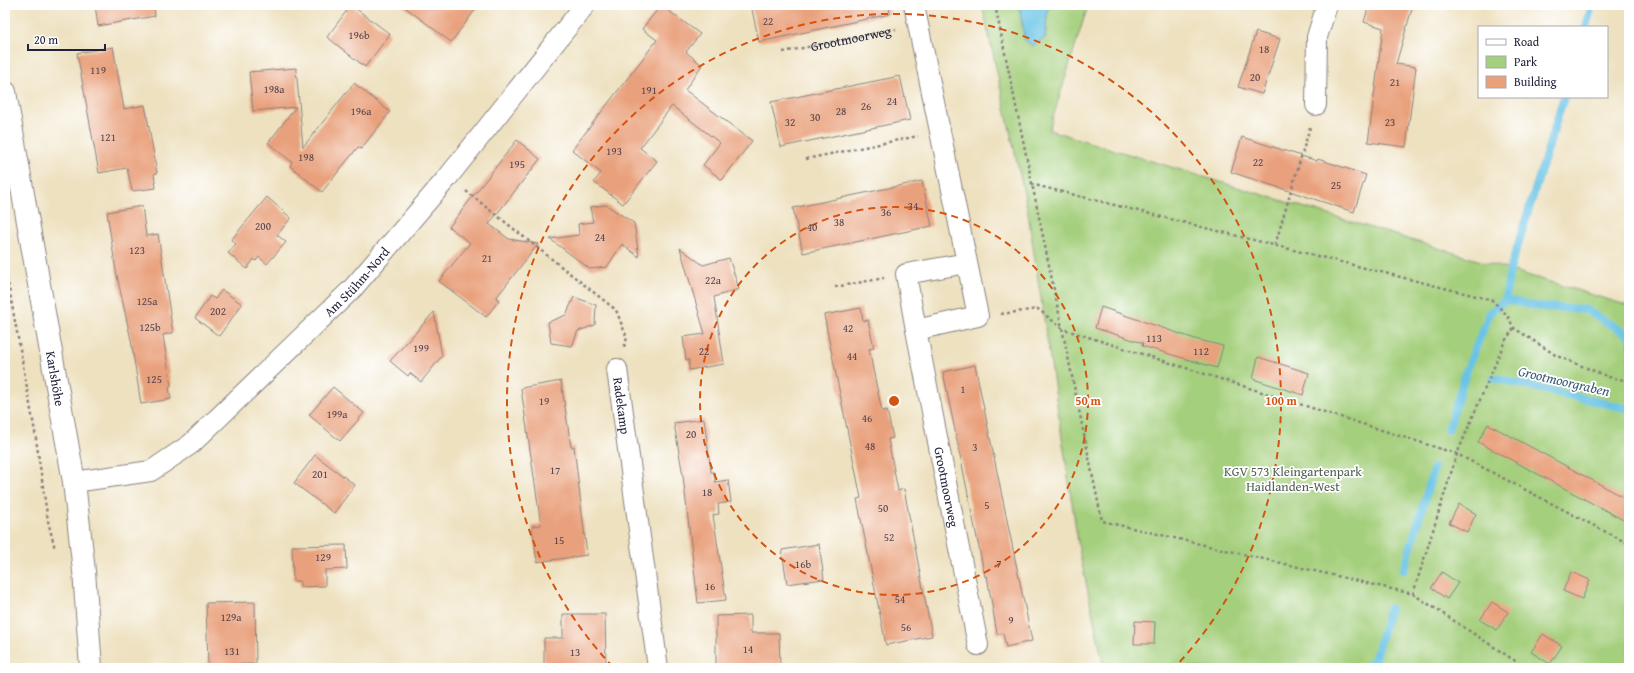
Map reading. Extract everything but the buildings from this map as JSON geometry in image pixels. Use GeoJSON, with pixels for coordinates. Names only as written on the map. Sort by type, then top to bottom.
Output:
{"type":"FeatureCollection","features":[{"type":"Feature","properties":{"kind":"main road","name":"Karlshöhe"},"geometry":{"type":"LineString","coordinates":[[5,92],[74,482],[84,571],[91,668]]}},
{"type":"Feature","properties":{"kind":"street","name":"Am Stühm-Nord"},"geometry":{"type":"LineString","coordinates":[[74,482],[151,471],[191,444],[352,288],[448,177],[584,5]]}},
{"type":"Feature","properties":{"kind":"street"},"geometry":{"type":"LineString","coordinates":[[914,5],[978,316],[916,330]]}},
{"type":"Feature","properties":{"kind":"street"},"geometry":{"type":"LineString","coordinates":[[1316,105],[1317,37],[1327,5]]}},
{"type":"Feature","properties":{"kind":"street"},"geometry":{"type":"LineString","coordinates":[[906,274],[967,263]]}},
{"type":"Feature","properties":{"kind":"street","name":"Grootmoorweg"},"geometry":{"type":"LineString","coordinates":[[906,274],[978,645]]}},
{"type":"Feature","properties":{"kind":"street","name":"Radekamp"},"geometry":{"type":"LineString","coordinates":[[617,369],[658,668]]}},
{"type":"Feature","properties":{"kind":"path"},"geometry":{"type":"LineString","coordinates":[[995,5],[1102,521],[1413,594],[1526,668]]}},
{"type":"Feature","properties":{"kind":"path","name":"Grootmoorweg"},"geometry":{"type":"LineString","coordinates":[[783,52],[918,25]]}},
{"type":"Feature","properties":{"kind":"path"},"geometry":{"type":"LineString","coordinates":[[1275,245],[1316,105]]}},
{"type":"Feature","properties":{"kind":"path"},"geometry":{"type":"LineString","coordinates":[[806,159],[940,132]]}},
{"type":"Feature","properties":{"kind":"path","name":"Radekamp"},"geometry":{"type":"LineString","coordinates":[[448,177],[616,310],[627,338],[617,369]]}},
{"type":"Feature","properties":{"kind":"path"},"geometry":{"type":"LineString","coordinates":[[1031,184],[1492,300],[1507,315],[1514,328],[1557,356],[1609,377],[1629,381]]}},
{"type":"Feature","properties":{"kind":"path"},"geometry":{"type":"LineString","coordinates":[[5,266],[35,432],[48,521],[57,555]]}},
{"type":"Feature","properties":{"kind":"path"},"geometry":{"type":"LineString","coordinates":[[835,287],[906,274]]}},
{"type":"Feature","properties":{"kind":"path"},"geometry":{"type":"LineString","coordinates":[[978,316],[1038,309],[1063,329],[1457,454],[1629,544]]}},
{"type":"Feature","properties":{"kind":"path"},"geometry":{"type":"LineString","coordinates":[[1413,594],[1457,454],[1505,341],[1514,328]]}},
{"type":"Feature","properties":{"kind":"green space","name":"KGV 573 Kleingartenpark Haidlanden-West"},"geometry":{"type":"Polygon","coordinates":[[[982,5],[1019,5],[1025,40],[1045,38],[1048,5],[1088,5],[1049,130],[1629,306],[1629,668],[1104,668],[1079,549],[1027,207],[982,5]]]}},
{"type":"Feature","properties":{"kind":"water"},"geometry":{"type":"Polygon","coordinates":[[[1019,5],[1048,5],[1045,38],[1032,46],[1025,40],[1019,5]]]}},
{"type":"Feature","properties":{"kind":"waterway"},"geometry":{"type":"LineString","coordinates":[[1586,26],[1592,5]]}},
{"type":"Feature","properties":{"kind":"waterway"},"geometry":{"type":"LineString","coordinates":[[1448,430],[1467,369],[1490,312],[1505,300],[1510,270],[1564,98]]}},
{"type":"Feature","properties":{"kind":"waterway"},"geometry":{"type":"LineString","coordinates":[[1505,300],[1542,307],[1584,309],[1629,335]]}},
{"type":"Feature","properties":{"kind":"waterway","name":"Grootmoorgraben"},"geometry":{"type":"LineString","coordinates":[[1494,378],[1629,409]]}},
{"type":"Feature","properties":{"kind":"waterway"},"geometry":{"type":"LineString","coordinates":[[1404,570],[1434,468]]}},
{"type":"Feature","properties":{"kind":"waterway"},"geometry":{"type":"LineString","coordinates":[[1363,668],[1374,661],[1390,608]]}}]}
